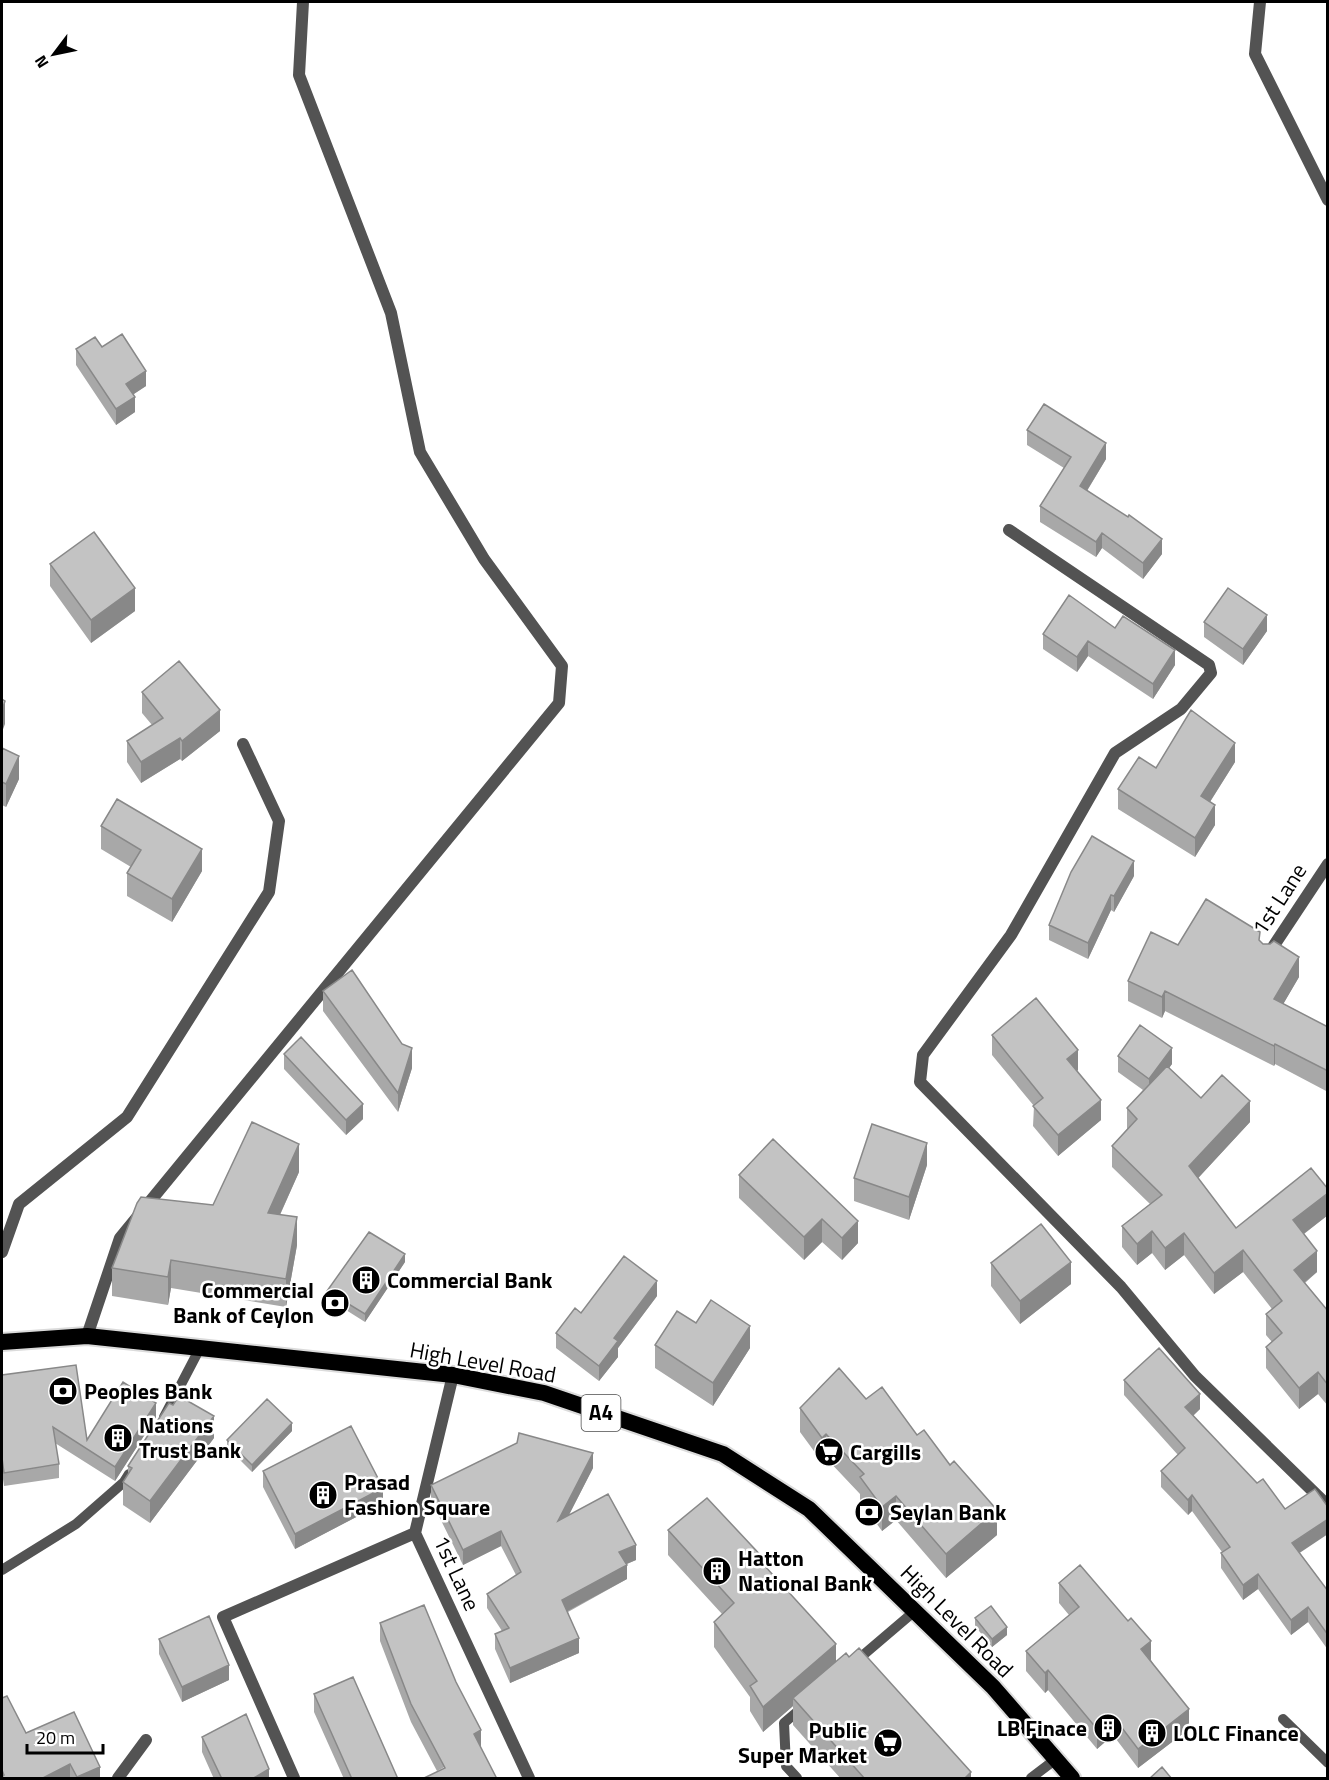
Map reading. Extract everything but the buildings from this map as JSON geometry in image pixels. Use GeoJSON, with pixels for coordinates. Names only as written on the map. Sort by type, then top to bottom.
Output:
{"type":"FeatureCollection","features":[{"type":"Feature","properties":{"kind":"highway","name":"High Level Road"},"geometry":{"type":"LineString","coordinates":[[2,1342],[87,1336],[453,1375],[544,1393],[723,1454],[808,1509],[916,1610],[993,1687],[1072,1779]]}},
{"type":"Feature","properties":{"kind":"street"},"geometry":{"type":"LineString","coordinates":[[87,1336],[120,1238],[559,703],[562,666],[483,559],[420,452],[392,313],[299,75],[303,2]]}},
{"type":"Feature","properties":{"kind":"street"},"geometry":{"type":"LineString","coordinates":[[1260,2],[1255,54],[1328,200]]}},
{"type":"Feature","properties":{"kind":"street"},"geometry":{"type":"LineString","coordinates":[[1009,531],[1209,665],[1211,674],[1180,709],[1115,753],[1011,935],[923,1055],[920,1082],[1121,1287],[1195,1376],[1328,1506]]}},
{"type":"Feature","properties":{"kind":"street"},"geometry":{"type":"LineString","coordinates":[[2,1252],[19,1204],[128,1117],[269,892],[279,821],[243,744]]}},
{"type":"Feature","properties":{"kind":"street","name":"1st Lane"},"geometry":{"type":"LineString","coordinates":[[1267,957],[1328,864]]}},
{"type":"Feature","properties":{"kind":"street","name":"1st Lane"},"geometry":{"type":"LineString","coordinates":[[453,1375],[415,1533],[529,1779]]}},
{"type":"Feature","properties":{"kind":"street"},"geometry":{"type":"LineString","coordinates":[[294,1779],[223,1617],[415,1533]]}},
{"type":"Feature","properties":{"kind":"street"},"geometry":{"type":"LineString","coordinates":[[118,1779],[146,1740]]}},
{"type":"Feature","properties":{"kind":"lane"},"geometry":{"type":"LineString","coordinates":[[156,1432],[200,1348]]}},
{"type":"Feature","properties":{"kind":"lane"},"geometry":{"type":"LineString","coordinates":[[2,1570],[76,1524],[124,1482],[137,1462]]}},
{"type":"Feature","properties":{"kind":"lane"},"geometry":{"type":"LineString","coordinates":[[846,1670],[916,1610]]}},
{"type":"Feature","properties":{"kind":"lane"},"geometry":{"type":"LineString","coordinates":[[797,1779],[786,1766],[784,1723],[810,1700]]}},
{"type":"Feature","properties":{"kind":"lane"},"geometry":{"type":"LineString","coordinates":[[1283,1719],[1328,1763]]}},
{"type":"Feature","properties":{"kind":"lane"},"geometry":{"type":"LineString","coordinates":[[1031,1779],[1056,1759]]}},
{"type":"Feature","properties":{"kind":"place","name":"Commercial Bank"},"geometry":{"type":"Point","coordinates":[366,1280]}},
{"type":"Feature","properties":{"kind":"place","name":"Commercial Bank of Ceylon"},"geometry":{"type":"Point","coordinates":[335,1303]}},
{"type":"Feature","properties":{"kind":"place","name":"Peoples Bank"},"geometry":{"type":"Point","coordinates":[63,1391]}},
{"type":"Feature","properties":{"kind":"place","name":"Nations Trust Bank"},"geometry":{"type":"Point","coordinates":[118,1438]}},
{"type":"Feature","properties":{"kind":"place","name":"Cargills"},"geometry":{"type":"Point","coordinates":[829,1452]}},
{"type":"Feature","properties":{"kind":"place","name":"Prasad Fashion Square"},"geometry":{"type":"Point","coordinates":[323,1495]}},
{"type":"Feature","properties":{"kind":"place","name":"Seylan Bank"},"geometry":{"type":"Point","coordinates":[869,1512]}},
{"type":"Feature","properties":{"kind":"place","name":"Hatton National Bank"},"geometry":{"type":"Point","coordinates":[717,1571]}},
{"type":"Feature","properties":{"kind":"place","name":"LB Finace"},"geometry":{"type":"Point","coordinates":[1108,1728]}},
{"type":"Feature","properties":{"kind":"place","name":"LOLC Finance"},"geometry":{"type":"Point","coordinates":[1152,1733]}},
{"type":"Feature","properties":{"kind":"place","name":"Public Super Market"},"geometry":{"type":"Point","coordinates":[888,1743]}}]}
